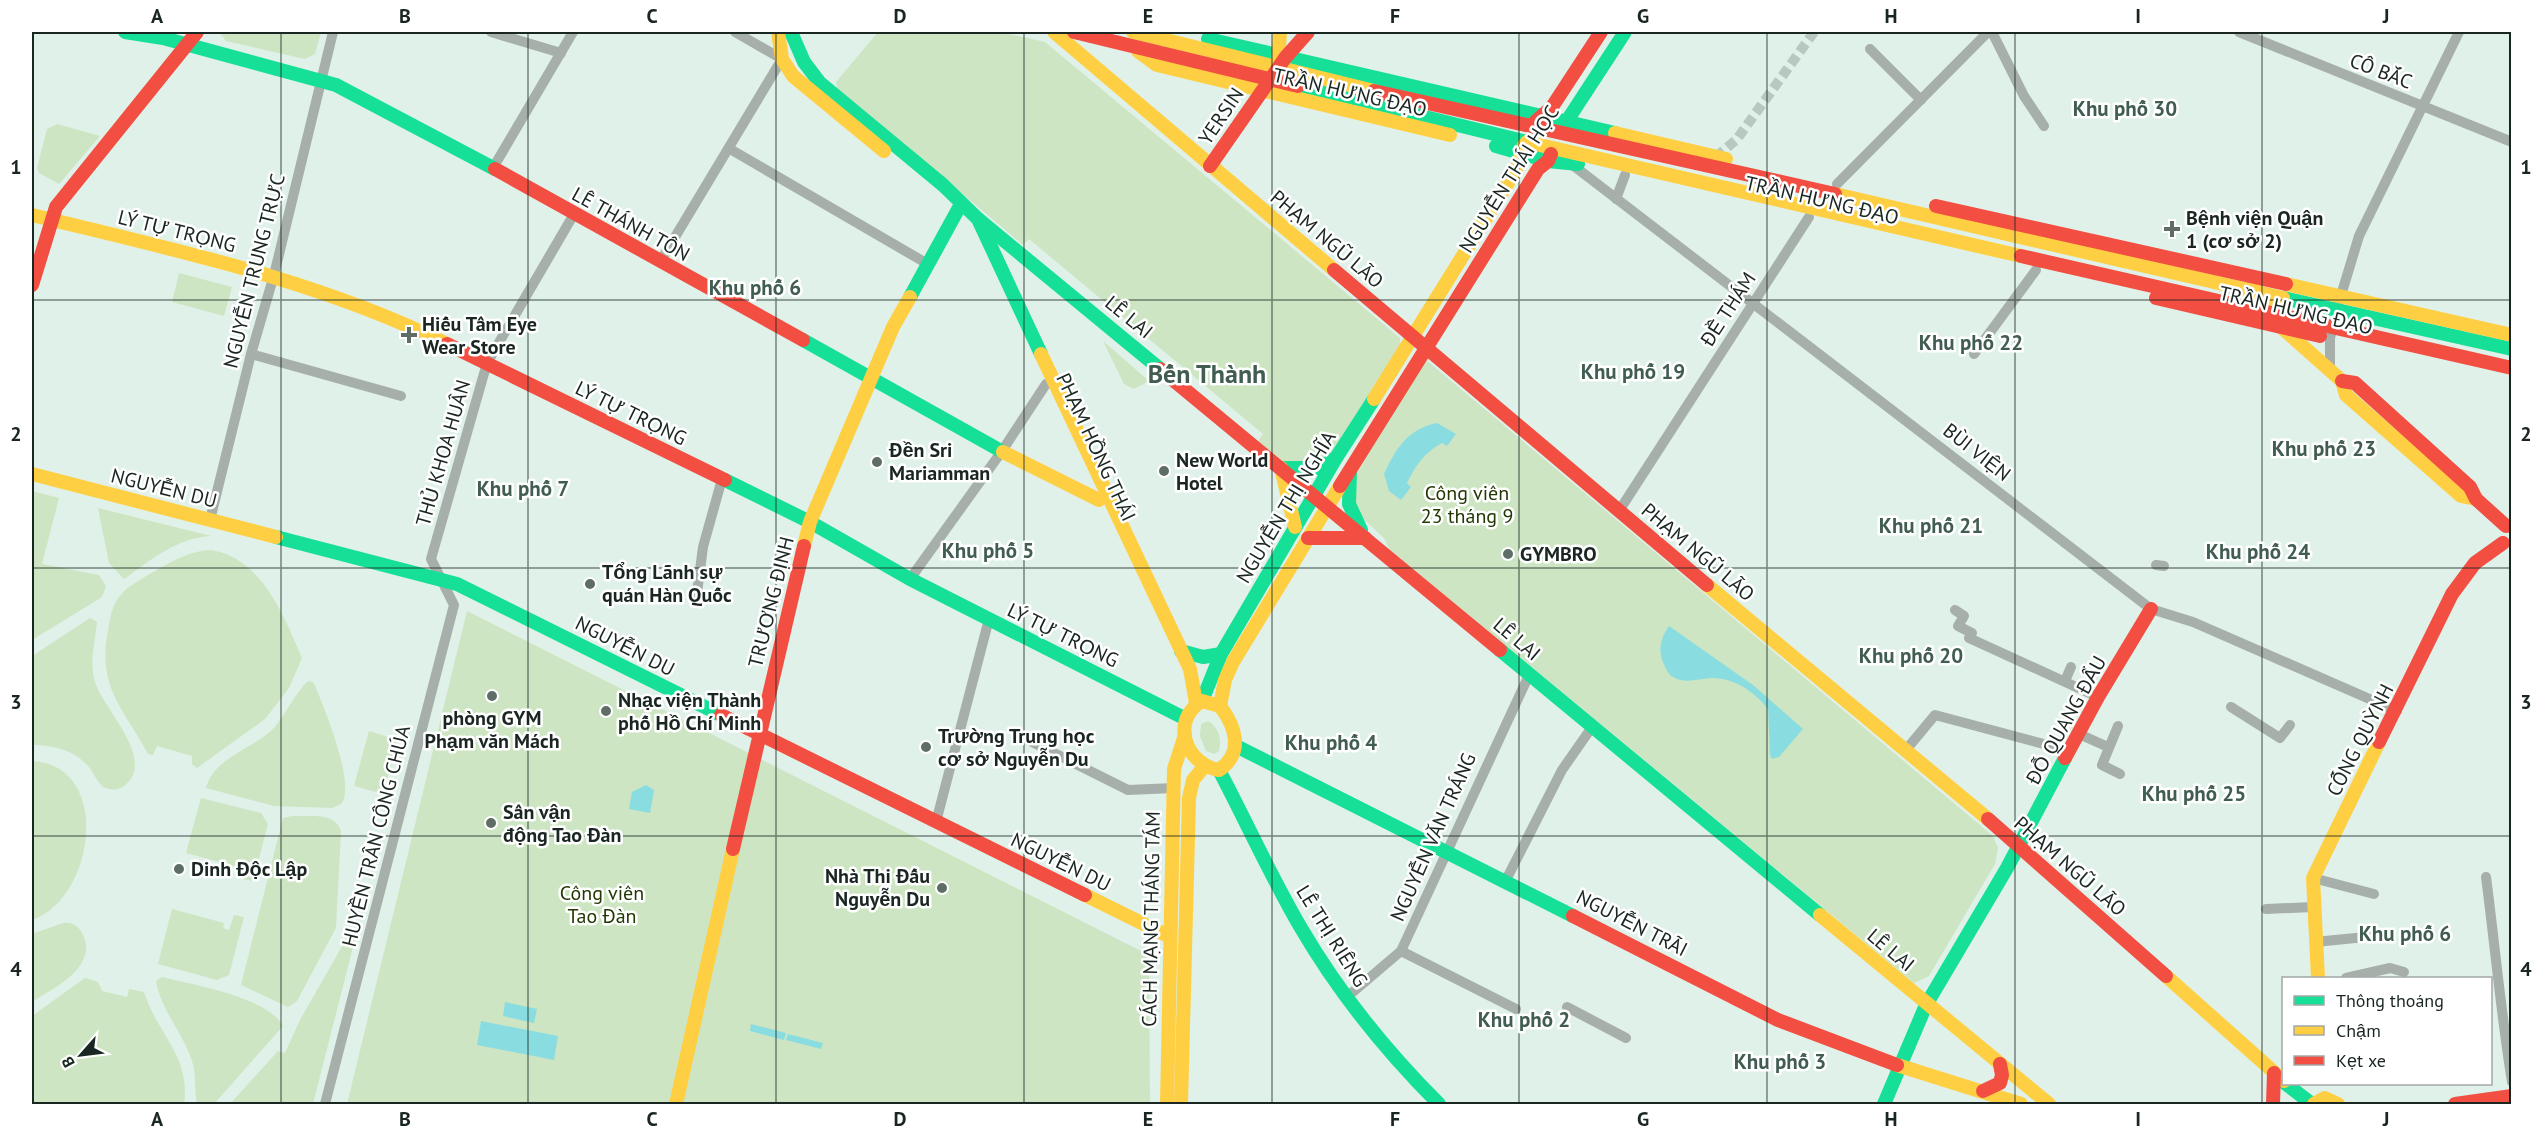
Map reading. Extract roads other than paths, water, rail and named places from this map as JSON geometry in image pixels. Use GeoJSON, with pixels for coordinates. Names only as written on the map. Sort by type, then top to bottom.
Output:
{"type":"FeatureCollection","features":[{"type":"Feature","properties":{"kind":"main road","name":"LÊ THÁNH TÔN"},"geometry":{"type":"LineString","coordinates":[[124,32],[186,45],[336,85],[493,168],[1002,452],[1099,500]]}},
{"type":"Feature","properties":{"kind":"main road"},"geometry":{"type":"LineString","coordinates":[[32,285],[50,220],[56,207],[197,32]]}},
{"type":"Feature","properties":{"kind":"main road"},"geometry":{"type":"LineString","coordinates":[[778,32],[782,59]]}},
{"type":"Feature","properties":{"kind":"main road","name":"PHẠM NGŨ LÃO"},"geometry":{"type":"LineString","coordinates":[[1054,32],[1425,348],[2019,846],[2282,1078]]}},
{"type":"Feature","properties":{"kind":"main road","name":"TRẦN HƯNG ĐẠO"},"geometry":{"type":"LineString","coordinates":[[1074,32],[1131,46],[1157,65],[1274,71]]}},
{"type":"Feature","properties":{"kind":"main road","name":"TRẦN HƯNG ĐẠO"},"geometry":{"type":"LineString","coordinates":[[1133,32],[1339,90],[1476,122],[1567,123],[1645,147]]}},
{"type":"Feature","properties":{"kind":"main road","name":"TRẦN HƯNG ĐẠO"},"geometry":{"type":"LineString","coordinates":[[1177,32],[1274,71],[1339,90],[1476,122],[1524,147],[1569,162],[1626,170]]}},
{"type":"Feature","properties":{"kind":"main road"},"geometry":{"type":"LineString","coordinates":[[1274,71],[1280,32]]}},
{"type":"Feature","properties":{"kind":"main road","name":"YERSIN"},"geometry":{"type":"LineString","coordinates":[[1210,166],[1274,71],[1308,32]]}},
{"type":"Feature","properties":{"kind":"main road","name":"NGUYỄN THÁI HỌC"},"geometry":{"type":"LineString","coordinates":[[1414,338],[1516,170],[1535,122],[1552,107],[1601,32]]}},
{"type":"Feature","properties":{"kind":"main road","name":"NGUYỄN THÁI HỌC"},"geometry":{"type":"LineString","coordinates":[[1425,348],[1538,169],[1550,155],[1557,134],[1567,123],[1624,32]]}},
{"type":"Feature","properties":{"kind":"main road","name":"LÊ LAI"},"geometry":{"type":"LineString","coordinates":[[795,35],[804,62],[820,83],[943,185],[978,219],[1328,506],[1926,1005],[2049,1104]]}},
{"type":"Feature","properties":{"kind":"main road"},"geometry":{"type":"LineString","coordinates":[[1084,57],[1095,37]]}},
{"type":"Feature","properties":{"kind":"main road","name":"LÊ LAI"},"geometry":{"type":"LineString","coordinates":[[782,59],[799,83],[938,193],[961,204]]}},
{"type":"Feature","properties":{"kind":"main road","name":"TRẦN HƯNG ĐẠO"},"geometry":{"type":"LineString","coordinates":[[1476,122],[1503,147],[1524,147]]}},
{"type":"Feature","properties":{"kind":"main road","name":"TRẦN HƯNG ĐẠO"},"geometry":{"type":"LineString","coordinates":[[1535,122],[1557,134],[1645,147],[2181,267],[2245,275],[2341,296],[2419,322]]}},
{"type":"Feature","properties":{"kind":"main road"},"geometry":{"type":"LineString","coordinates":[[1503,147],[1516,170]]}},
{"type":"Feature","properties":{"kind":"main road","name":"TRẦN HƯNG ĐẠO"},"geometry":{"type":"LineString","coordinates":[[1550,155],[1626,170],[2109,281],[2184,299],[2281,327],[2331,333],[2510,372]]}},
{"type":"Feature","properties":{"kind":"main road"},"geometry":{"type":"LineString","coordinates":[[1813,213],[1834,188]]}},
{"type":"Feature","properties":{"kind":"main road","name":"TRƯƠNG ĐỊNH"},"geometry":{"type":"LineString","coordinates":[[676,1104],[759,735],[810,522],[892,327],[961,204]]}},
{"type":"Feature","properties":{"kind":"main road","name":"PHẠM HỒNG THÁI"},"geometry":{"type":"LineString","coordinates":[[961,204],[1182,651],[1190,669],[1193,708]]}},
{"type":"Feature","properties":{"kind":"main road","name":"LÝ TỰ TRỌNG"},"geometry":{"type":"LineString","coordinates":[[32,215],[274,276],[413,327],[810,522],[910,579],[989,619],[1193,708]]}},
{"type":"Feature","properties":{"kind":"main road","name":"PHẠM HỒNG THÁI"},"geometry":{"type":"LineString","coordinates":[[978,219],[1099,500],[1180,674],[1193,708]]}},
{"type":"Feature","properties":{"kind":"main road"},"geometry":{"type":"LineString","coordinates":[[2038,265],[2047,237]]}},
{"type":"Feature","properties":{"kind":"main road","name":"TRẦN HƯNG ĐẠO"},"geometry":{"type":"LineString","coordinates":[[2181,267],[2257,292],[2337,312],[2419,322],[2465,332],[2511,335]]}},
{"type":"Feature","properties":{"kind":"main road"},"geometry":{"type":"LineString","coordinates":[[2245,275],[2281,327],[2342,381],[2346,395],[2462,496],[2476,499],[2509,525],[2502,531],[2507,546]]}},
{"type":"Feature","properties":{"kind":"main road","name":"TRẦN HƯNG ĐẠO"},"geometry":{"type":"LineString","coordinates":[[2184,299],[2271,312],[2331,333]]}},
{"type":"Feature","properties":{"kind":"main road","name":"TRẦN HƯNG ĐẠO"},"geometry":{"type":"LineString","coordinates":[[2465,332],[2511,350]]}},
{"type":"Feature","properties":{"kind":"main road","name":"NGUYỄN THỊ NGHĨA"},"geometry":{"type":"LineString","coordinates":[[1193,708],[1221,654],[1336,458],[1414,338]]}},
{"type":"Feature","properties":{"kind":"main road","name":"NGUYỄN THỊ NGHĨA"},"geometry":{"type":"LineString","coordinates":[[1221,706],[1225,680],[1233,662],[1425,348]]}},
{"type":"Feature","properties":{"kind":"main road"},"geometry":{"type":"LineString","coordinates":[[2510,372],[2511,350]]}},
{"type":"Feature","properties":{"kind":"main road"},"geometry":{"type":"LineString","coordinates":[[1296,527],[1281,468],[1319,468],[1336,458]]}},
{"type":"Feature","properties":{"kind":"main road"},"geometry":{"type":"LineString","coordinates":[[1308,538],[1365,538],[1349,504],[1350,471]]}},
{"type":"Feature","properties":{"kind":"main road","name":"NGUYỄN DU"},"geometry":{"type":"LineString","coordinates":[[32,474],[457,584],[1170,937]]}},
{"type":"Feature","properties":{"kind":"main road","name":"CỐNG QUỲNH"},"geometry":{"type":"LineString","coordinates":[[2318,977],[2313,878],[2397,711],[2452,594],[2475,563],[2507,546]]}},
{"type":"Feature","properties":{"kind":"main road","name":"ÐỖ QUANG ÐẨU"},"geometry":{"type":"LineString","coordinates":[[1884,1104],[1926,1005],[2019,846],[2098,698],[2151,609]]}},
{"type":"Feature","properties":{"kind":"main road"},"geometry":{"type":"LineString","coordinates":[[1182,651],[1203,657],[1221,654]]}},
{"type":"Feature","properties":{"kind":"main road"},"geometry":{"type":"LineString","coordinates":[[1221,706],[1230,719],[1236,746],[1231,762],[1219,770],[1203,768],[1191,754],[1185,735],[1193,708],[1221,706]]}},
{"type":"Feature","properties":{"kind":"main road","name":"CÁCH MẠNG THÁNG TÁM"},"geometry":{"type":"LineString","coordinates":[[1167,1104],[1174,769],[1185,735]]}},
{"type":"Feature","properties":{"kind":"main road","name":"NGUYỄN TRÃI"},"geometry":{"type":"LineString","coordinates":[[1236,746],[1448,850],[1778,1020],[1900,1066],[2021,1104]]}},
{"type":"Feature","properties":{"kind":"main road","name":"CÁCH MẠNG THÁNG TÁM"},"geometry":{"type":"LineString","coordinates":[[1181,1104],[1189,798],[1193,780],[1203,768]]}},
{"type":"Feature","properties":{"kind":"main road","name":"LÊ THỊ RIÊNG"},"geometry":{"type":"LineString","coordinates":[[1219,770],[1286,901],[1347,997],[1402,1065],[1439,1104]]}},
{"type":"Feature","properties":{"kind":"main road"},"geometry":{"type":"LineString","coordinates":[[1983,1091],[1994,1089],[2001,1084],[2004,1074],[2000,1064]]}},
{"type":"Feature","properties":{"kind":"main road"},"geometry":{"type":"LineString","coordinates":[[2273,1104],[2282,1078]]}},
{"type":"Feature","properties":{"kind":"main road","name":"PHẠM NGŨ LÃO"},"geometry":{"type":"LineString","coordinates":[[2292,1085],[2317,1102],[2338,1104]]}},
{"type":"Feature","properties":{"kind":"main road"},"geometry":{"type":"LineString","coordinates":[[2317,1102],[2323,1085]]}},
{"type":"Feature","properties":{"kind":"main road"},"geometry":{"type":"LineString","coordinates":[[2455,1104],[2511,1096]]}},
{"type":"Feature","properties":{"kind":"street","name":"NGUYỄN TRUNG TRỰC"},"geometry":{"type":"LineString","coordinates":[[210,520],[251,354],[274,276],[333,32]]}},
{"type":"Feature","properties":{"kind":"street"},"geometry":{"type":"LineString","coordinates":[[491,32],[561,53]]}},
{"type":"Feature","properties":{"kind":"street"},"geometry":{"type":"LineString","coordinates":[[493,168],[573,32]]}},
{"type":"Feature","properties":{"kind":"street"},"geometry":{"type":"LineString","coordinates":[[660,262],[782,59],[735,32]]}},
{"type":"Feature","properties":{"kind":"street"},"geometry":{"type":"LineString","coordinates":[[1834,188],[1990,32],[2024,96],[2044,126]]}},
{"type":"Feature","properties":{"kind":"street","name":"CÔ BẮC"},"geometry":{"type":"LineString","coordinates":[[2239,32],[2511,142]]}},
{"type":"Feature","properties":{"kind":"street"},"geometry":{"type":"LineString","coordinates":[[2330,369],[2331,333],[2359,236],[2458,32]]}},
{"type":"Feature","properties":{"kind":"street"},"geometry":{"type":"LineString","coordinates":[[1870,49],[1922,100]]}},
{"type":"Feature","properties":{"kind":"street"},"geometry":{"type":"LineString","coordinates":[[729,149],[926,263]]}},
{"type":"Feature","properties":{"kind":"street","name":"BÙI VIỆN"},"geometry":{"type":"LineString","coordinates":[[1569,162],[1753,301],[2151,609],[2193,622],[2397,711]]}},
{"type":"Feature","properties":{"kind":"street"},"geometry":{"type":"LineString","coordinates":[[1616,199],[1626,170]]}},
{"type":"Feature","properties":{"kind":"street","name":"ÐỀ THÁM"},"geometry":{"type":"LineString","coordinates":[[1619,511],[1753,301],[1813,213]]}},
{"type":"Feature","properties":{"kind":"street","name":"THỦ KHOA HUÂN"},"geometry":{"type":"LineString","coordinates":[[439,579],[431,559],[487,363],[574,214]]}},
{"type":"Feature","properties":{"kind":"street"},"geometry":{"type":"LineString","coordinates":[[1974,354],[2038,265]]}},
{"type":"Feature","properties":{"kind":"street"},"geometry":{"type":"LineString","coordinates":[[251,354],[401,396]]}},
{"type":"Feature","properties":{"kind":"street"},"geometry":{"type":"LineString","coordinates":[[910,579],[1050,382]]}},
{"type":"Feature","properties":{"kind":"street"},"geometry":{"type":"LineString","coordinates":[[697,593],[703,547],[722,479]]}},
{"type":"Feature","properties":{"kind":"street","name":"HUYỀN TRÂN CÔNG CHÚA"},"geometry":{"type":"LineString","coordinates":[[325,1104],[454,605],[439,579]]}},
{"type":"Feature","properties":{"kind":"street"},"geometry":{"type":"LineString","coordinates":[[1955,610],[1964,616],[1958,626],[1971,633],[1969,638],[2098,698]]}},
{"type":"Feature","properties":{"kind":"street"},"geometry":{"type":"LineString","coordinates":[[936,822],[989,619]]}},
{"type":"Feature","properties":{"kind":"street"},"geometry":{"type":"LineString","coordinates":[[2065,681],[2071,667]]}},
{"type":"Feature","properties":{"kind":"street","name":"NGUYỄN VĂN TRÁNG"},"geometry":{"type":"LineString","coordinates":[[1347,997],[1401,951],[1529,675]]}},
{"type":"Feature","properties":{"kind":"street"},"geometry":{"type":"LineString","coordinates":[[2231,707],[2280,738],[2290,725]]}},
{"type":"Feature","properties":{"kind":"street"},"geometry":{"type":"LineString","coordinates":[[1905,750],[1935,715],[2070,751]]}},
{"type":"Feature","properties":{"kind":"street"},"geometry":{"type":"LineString","coordinates":[[2118,726],[2102,765],[2121,774]]}},
{"type":"Feature","properties":{"kind":"street"},"geometry":{"type":"LineString","coordinates":[[1506,880],[1562,770],[1592,727]]}},
{"type":"Feature","properties":{"kind":"street"},"geometry":{"type":"LineString","coordinates":[[1016,734],[1128,790],[1174,788]]}},
{"type":"Feature","properties":{"kind":"street"},"geometry":{"type":"LineString","coordinates":[[2079,734],[2109,747]]}},
{"type":"Feature","properties":{"kind":"street"},"geometry":{"type":"LineString","coordinates":[[2486,877],[2511,1082]]}},
{"type":"Feature","properties":{"kind":"street"},"geometry":{"type":"LineString","coordinates":[[2313,878],[2373,894]]}},
{"type":"Feature","properties":{"kind":"street"},"geometry":{"type":"LineString","coordinates":[[2266,909],[2313,907]]}},
{"type":"Feature","properties":{"kind":"street"},"geometry":{"type":"LineString","coordinates":[[2315,942],[2376,936]]}},
{"type":"Feature","properties":{"kind":"street"},"geometry":{"type":"LineString","coordinates":[[1401,951],[1516,1009]]}},
{"type":"Feature","properties":{"kind":"street"},"geometry":{"type":"LineString","coordinates":[[2350,977],[2390,968],[2404,972]]}},
{"type":"Feature","properties":{"kind":"street"},"geometry":{"type":"LineString","coordinates":[[1567,1007],[1626,1038]]}},
{"type":"Feature","properties":{"kind":"water"},"geometry":{"type":"Polygon","coordinates":[[[1437,423],[1456,434],[1447,446],[1442,443],[1421,460],[1407,483],[1411,487],[1401,500],[1389,491],[1384,474],[1404,441],[1418,430],[1437,423]]]}},
{"type":"Feature","properties":{"kind":"water"},"geometry":{"type":"Polygon","coordinates":[[[1669,626],[1753,685],[1803,729],[1779,757],[1772,759],[1770,755],[1768,709],[1750,691],[1719,678],[1685,681],[1670,675],[1663,663],[1660,650],[1662,638],[1669,626]]]}},
{"type":"Feature","properties":{"kind":"water"},"geometry":{"type":"Polygon","coordinates":[[[646,785],[654,790],[650,813],[629,809],[632,792],[646,785]]]}},
{"type":"Feature","properties":{"kind":"water"},"geometry":{"type":"Polygon","coordinates":[[[505,1002],[537,1009],[534,1023],[503,1016],[505,1002]]]}},
{"type":"Feature","properties":{"kind":"water"},"geometry":{"type":"Polygon","coordinates":[[[481,1021],[558,1036],[554,1060],[477,1045],[481,1021]]]}},
{"type":"Feature","properties":{"kind":"water"},"geometry":{"type":"Polygon","coordinates":[[[751,1024],[786,1033],[784,1040],[750,1031],[751,1024]]]}},
{"type":"Feature","properties":{"kind":"water"},"geometry":{"type":"Polygon","coordinates":[[[788,1034],[823,1043],[821,1049],[786,1040],[788,1034]]]}},
{"type":"Feature","properties":{"kind":"tunnel"},"geometry":{"type":"LineString","coordinates":[[1716,157],[1737,139],[1814,32]]}},
{"type":"Feature","properties":{"kind":"place","name":"Bệnh viện Quận 1 (cơ sở 2)"},"geometry":{"type":"Point","coordinates":[2172,229]}},
{"type":"Feature","properties":{"kind":"place","name":"Hiếu Tâm Eye Wear Store"},"geometry":{"type":"Point","coordinates":[409,335]}},
{"type":"Feature","properties":{"kind":"place","name":"Đền Sri Mariamman"},"geometry":{"type":"Point","coordinates":[877,462]}},
{"type":"Feature","properties":{"kind":"place","name":"New World Hotel"},"geometry":{"type":"Point","coordinates":[1164,471]}},
{"type":"Feature","properties":{"kind":"place","name":"GYMBRO"},"geometry":{"type":"Point","coordinates":[1508,554]}},
{"type":"Feature","properties":{"kind":"place","name":"Tổng Lãnh sự quán Hàn Quốc"},"geometry":{"type":"Point","coordinates":[590,584]}},
{"type":"Feature","properties":{"kind":"place","name":"phòng GYM Phạm văn Mách"},"geometry":{"type":"Point","coordinates":[492,696]}},
{"type":"Feature","properties":{"kind":"place","name":"Nhạc viện Thành phố Hồ Chí Minh"},"geometry":{"type":"Point","coordinates":[606,711]}},
{"type":"Feature","properties":{"kind":"place","name":"Trường Trung học cơ sở Nguyễn Du"},"geometry":{"type":"Point","coordinates":[926,747]}},
{"type":"Feature","properties":{"kind":"place","name":"Sân vận động Tao Đàn"},"geometry":{"type":"Point","coordinates":[491,823]}},
{"type":"Feature","properties":{"kind":"place","name":"Dinh Độc Lập"},"geometry":{"type":"Point","coordinates":[179,869]}},
{"type":"Feature","properties":{"kind":"place","name":"Nhà Thi Đấu Nguyễn Du"},"geometry":{"type":"Point","coordinates":[942,888]}},
{"type":"Feature","properties":{"kind":"district","name":"Khu phố 30"},"geometry":{"type":"Point","coordinates":[2125,109]}},
{"type":"Feature","properties":{"kind":"district","name":"Khu phố 6"},"geometry":{"type":"Point","coordinates":[755,288]}},
{"type":"Feature","properties":{"kind":"district","name":"Khu phố 22"},"geometry":{"type":"Point","coordinates":[1971,343]}},
{"type":"Feature","properties":{"kind":"district","name":"Khu phố 19"},"geometry":{"type":"Point","coordinates":[1633,372]}},
{"type":"Feature","properties":{"kind":"district","name":"Bến Thành"},"geometry":{"type":"Point","coordinates":[1207,374]}},
{"type":"Feature","properties":{"kind":"district","name":"Khu phố 23"},"geometry":{"type":"Point","coordinates":[2324,449]}},
{"type":"Feature","properties":{"kind":"district","name":"Khu phố 7"},"geometry":{"type":"Point","coordinates":[523,489]}},
{"type":"Feature","properties":{"kind":"district","name":"Khu phố 21"},"geometry":{"type":"Point","coordinates":[1931,526]}},
{"type":"Feature","properties":{"kind":"district","name":"Khu phố 5"},"geometry":{"type":"Point","coordinates":[988,551]}},
{"type":"Feature","properties":{"kind":"district","name":"Khu phố 24"},"geometry":{"type":"Point","coordinates":[2258,552]}},
{"type":"Feature","properties":{"kind":"district","name":"Khu phố 20"},"geometry":{"type":"Point","coordinates":[1911,656]}},
{"type":"Feature","properties":{"kind":"district","name":"Khu phố 4"},"geometry":{"type":"Point","coordinates":[1331,743]}},
{"type":"Feature","properties":{"kind":"district","name":"Khu phố 25"},"geometry":{"type":"Point","coordinates":[2194,794]}},
{"type":"Feature","properties":{"kind":"district","name":"Khu phố 6"},"geometry":{"type":"Point","coordinates":[2405,934]}},
{"type":"Feature","properties":{"kind":"district","name":"Khu phố 2"},"geometry":{"type":"Point","coordinates":[1524,1020]}},
{"type":"Feature","properties":{"kind":"district","name":"Khu phố 3"},"geometry":{"type":"Point","coordinates":[1780,1062]}},
{"type":"Feature","properties":{"kind":"park label","name":"Công viên 23 tháng 9"},"geometry":{"type":"Point","coordinates":[1467,504]}},
{"type":"Feature","properties":{"kind":"park label","name":"Công viên Tao Đàn"},"geometry":{"type":"Point","coordinates":[602,904]}}]}
